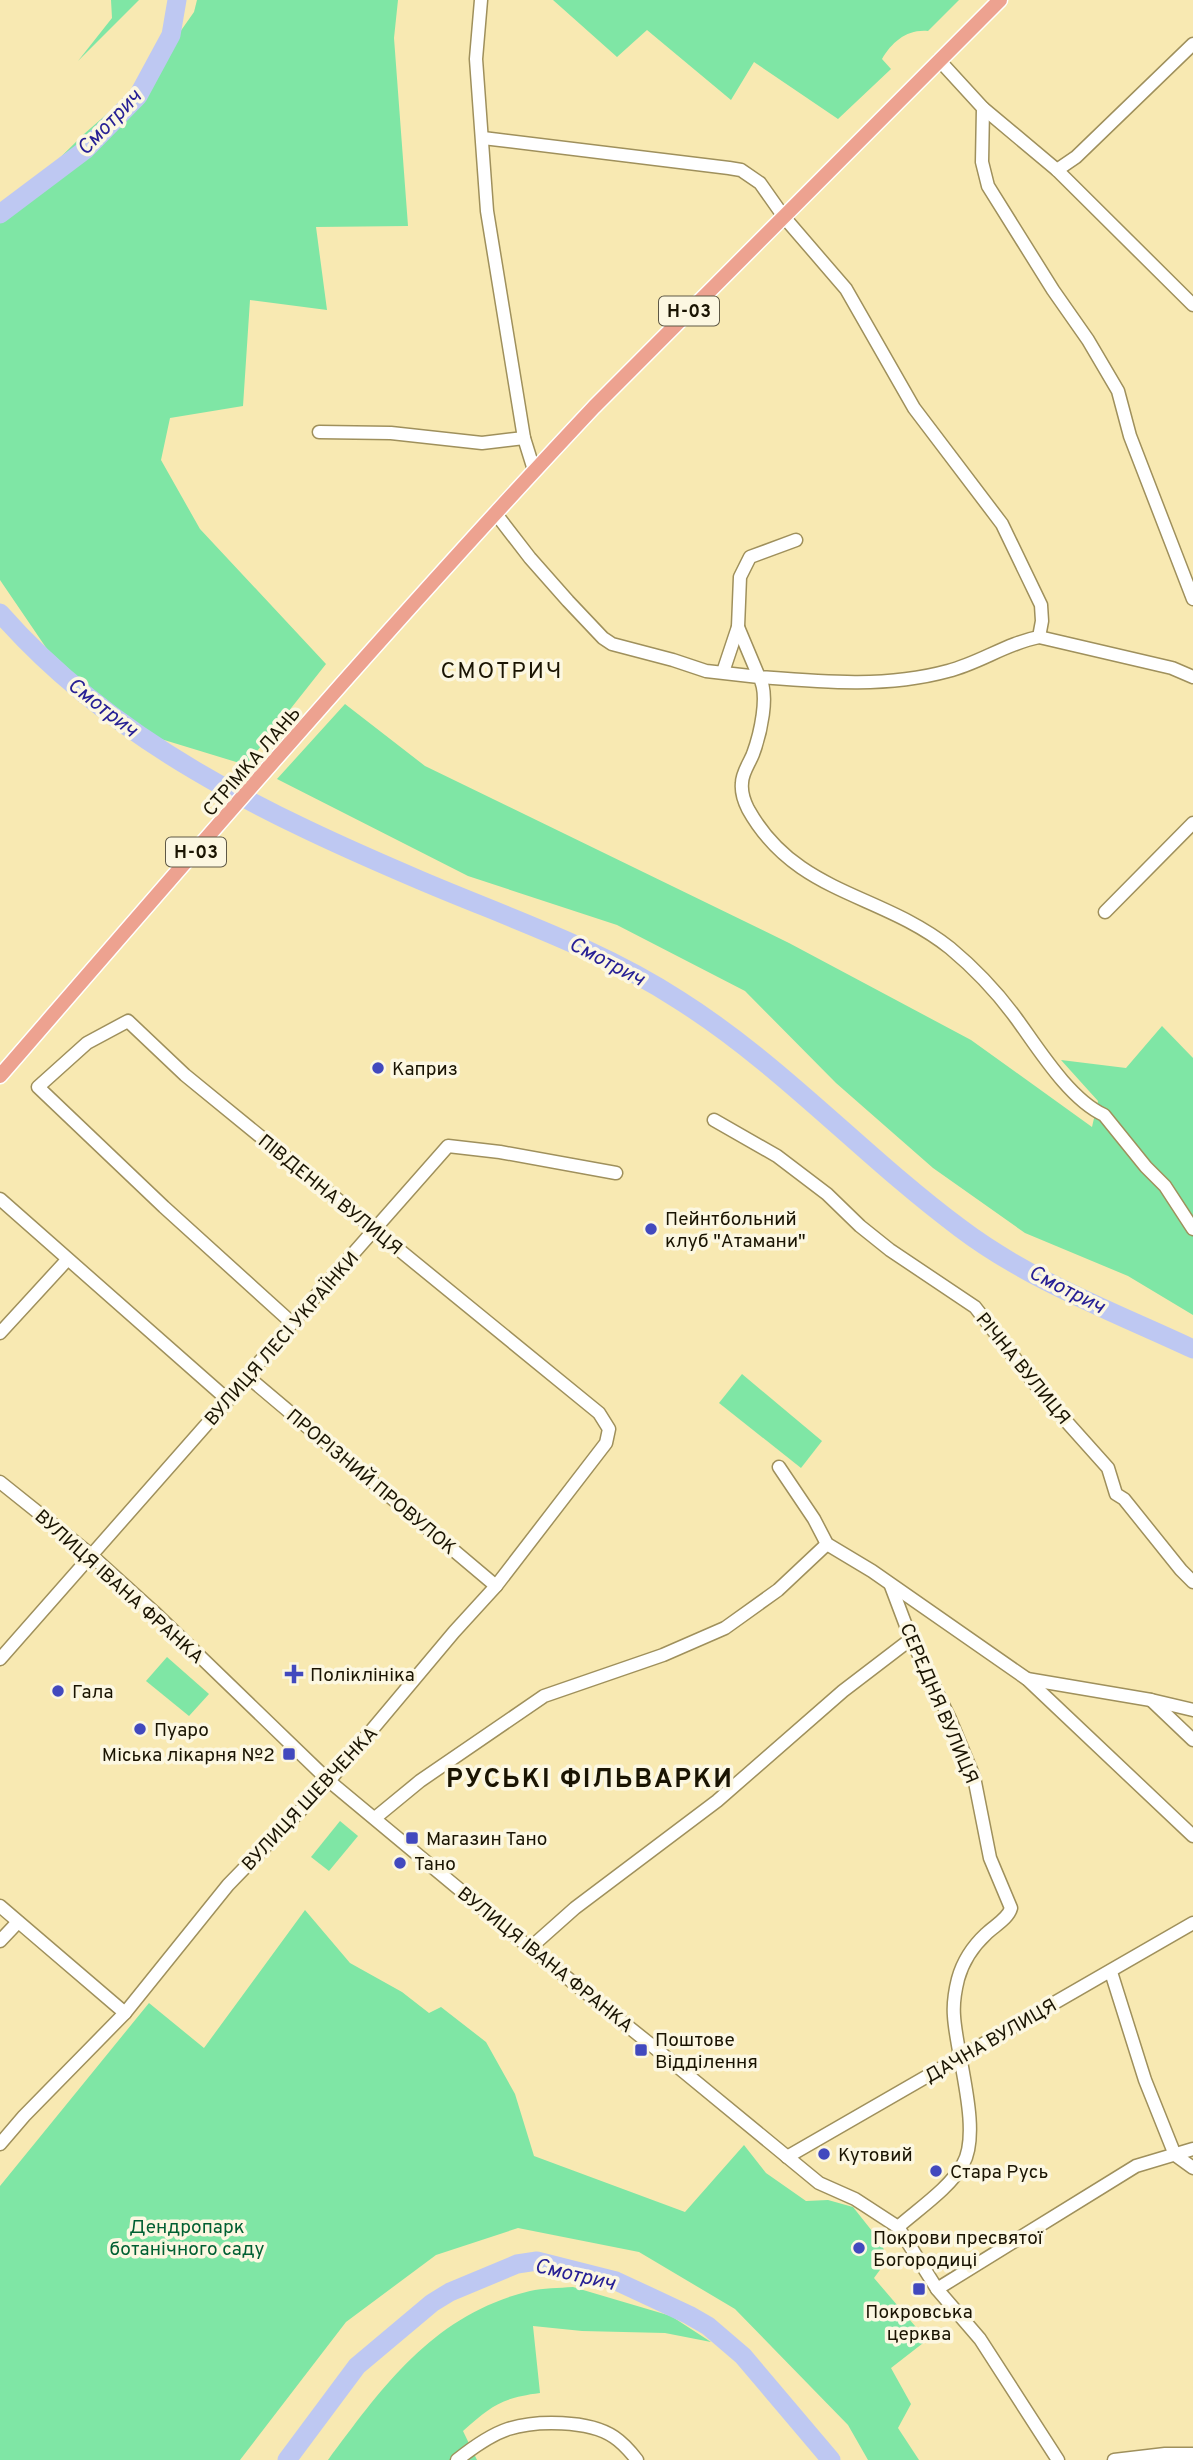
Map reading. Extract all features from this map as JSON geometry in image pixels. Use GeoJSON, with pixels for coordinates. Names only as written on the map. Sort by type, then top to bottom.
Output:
{"type":"FeatureCollection","features":[{"type":"Feature","properties":{"kind":"main road","name":"Н-03"},"geometry":{"type":"LineString","coordinates":[[496,514],[594,407],[999,0]]}},
{"type":"Feature","properties":{"kind":"main road","name":"СТРІМКА ЛАНЬ"},"geometry":{"type":"LineString","coordinates":[[1,1074],[496,514]]}},
{"type":"Feature","properties":{"kind":"street"},"geometry":{"type":"LineString","coordinates":[[481,0],[476,59],[490,238],[503,300],[524,438],[534,470]]}},
{"type":"Feature","properties":{"kind":"street"},"geometry":{"type":"LineString","coordinates":[[1057,170],[1076,157],[1193,44]]}},
{"type":"Feature","properties":{"kind":"street"},"geometry":{"type":"LineString","coordinates":[[939,60],[983,108],[1057,170],[1193,305]]}},
{"type":"Feature","properties":{"kind":"street"},"geometry":{"type":"LineString","coordinates":[[983,108],[982,162],[988,186],[1118,391],[1130,436],[1192,596]]}},
{"type":"Feature","properties":{"kind":"street"},"geometry":{"type":"LineString","coordinates":[[483,138],[741,170],[760,183],[784,217],[846,289],[914,408],[1002,524],[1041,605],[1039,637]]}},
{"type":"Feature","properties":{"kind":"street"},"geometry":{"type":"LineString","coordinates":[[319,432],[391,433],[482,443],[524,438]]}},
{"type":"Feature","properties":{"kind":"street"},"geometry":{"type":"LineString","coordinates":[[496,514],[530,558],[603,638],[629,650],[706,671],[848,684],[923,676],[962,667],[1024,640],[1039,637],[1172,668],[1193,677]]}},
{"type":"Feature","properties":{"kind":"street"},"geometry":{"type":"LineString","coordinates":[[723,672],[738,627],[740,577],[750,557],[796,540]]}},
{"type":"Feature","properties":{"kind":"street"},"geometry":{"type":"LineString","coordinates":[[738,627],[765,688],[756,745],[744,772],[742,790],[748,808],[767,837],[784,856],[808,873],[918,926],[963,960],[990,986],[1045,1060],[1083,1100],[1104,1115],[1165,1186],[1193,1229]]}},
{"type":"Feature","properties":{"kind":"street"},"geometry":{"type":"LineString","coordinates":[[1105,912],[1193,823]]}},
{"type":"Feature","properties":{"kind":"street","name":"ПІВДЕННА ВУЛИЦЯ"},"geometry":{"type":"LineString","coordinates":[[292,1323],[164,1208],[38,1087],[87,1043],[128,1021],[185,1075],[599,1413],[609,1429],[606,1443]]}},
{"type":"Feature","properties":{"kind":"street","name":"РІЧНА ВУЛИЦЯ"},"geometry":{"type":"LineString","coordinates":[[714,1120],[777,1156],[827,1194],[890,1250],[975,1307],[1049,1402],[1108,1468],[1116,1494],[1124,1499],[1176,1565],[1193,1582]]}},
{"type":"Feature","properties":{"kind":"street","name":"ВУЛИЦЯ ЛЕСІ УКРАЇНКИ"},"geometry":{"type":"LineString","coordinates":[[0,1659],[448,1146],[500,1152],[616,1173]]}},
{"type":"Feature","properties":{"kind":"street"},"geometry":{"type":"LineString","coordinates":[[0,1199],[228,1400]]}},
{"type":"Feature","properties":{"kind":"street"},"geometry":{"type":"LineString","coordinates":[[0,1333],[67,1260]]}},
{"type":"Feature","properties":{"kind":"street","name":"ПРОРІЗНИЙ ПРОВУЛОК"},"geometry":{"type":"LineString","coordinates":[[248,1377],[496,1586]]}},
{"type":"Feature","properties":{"kind":"street","name":"ВУЛИЦЯ ШЕВЧЕНКА"},"geometry":{"type":"LineString","coordinates":[[0,2144],[125,2013],[228,1885],[329,1781],[496,1586],[606,1443]]}},
{"type":"Feature","properties":{"kind":"street","name":"СЕРЕДНЯ ВУЛИЦЯ"},"geometry":{"type":"LineString","coordinates":[[779,1467],[808,1509],[827,1544],[1027,1679]]}},
{"type":"Feature","properties":{"kind":"street","name":"ВУЛИЦЯ ІВАНА ФРАНКА"},"geometry":{"type":"LineString","coordinates":[[0,1482],[90,1555],[329,1781],[530,1948],[819,2183],[855,2199],[898,2227],[937,2289],[980,2339],[1058,2460]]}},
{"type":"Feature","properties":{"kind":"street"},"geometry":{"type":"LineString","coordinates":[[375,1818],[420,1782],[544,1696],[673,1651],[724,1628],[778,1590],[827,1544]]}},
{"type":"Feature","properties":{"kind":"street","name":"СЕРЕДНЯ ВУЛИЦЯ"},"geometry":{"type":"LineString","coordinates":[[891,1586],[911,1639],[975,1777],[990,1858],[1011,1905],[1009,1914],[984,1935],[968,1954],[962,1966],[953,2008],[969,2123],[969,2144],[964,2164],[944,2186],[898,2227]]}},
{"type":"Feature","properties":{"kind":"street"},"geometry":{"type":"LineString","coordinates":[[530,1948],[575,1908],[717,1801],[844,1691],[911,1639]]}},
{"type":"Feature","properties":{"kind":"street"},"geometry":{"type":"LineString","coordinates":[[1027,1679],[1151,1700],[1193,1710]]}},
{"type":"Feature","properties":{"kind":"street"},"geometry":{"type":"LineString","coordinates":[[1027,1679],[1193,1836]]}},
{"type":"Feature","properties":{"kind":"street"},"geometry":{"type":"LineString","coordinates":[[1151,1700],[1193,1740]]}},
{"type":"Feature","properties":{"kind":"street"},"geometry":{"type":"LineString","coordinates":[[0,1906],[125,2013]]}},
{"type":"Feature","properties":{"kind":"street"},"geometry":{"type":"LineString","coordinates":[[0,1941],[18,1922]]}},
{"type":"Feature","properties":{"kind":"street","name":"ДАЧНА ВУЛИЦЯ"},"geometry":{"type":"LineString","coordinates":[[787,2157],[1193,1923]]}},
{"type":"Feature","properties":{"kind":"street"},"geometry":{"type":"LineString","coordinates":[[1111,1972],[1145,2080],[1175,2155],[1193,2168]]}},
{"type":"Feature","properties":{"kind":"street"},"geometry":{"type":"LineString","coordinates":[[937,2289],[1136,2166],[1193,2149]]}},
{"type":"Feature","properties":{"kind":"street"},"geometry":{"type":"LineString","coordinates":[[457,2460],[474,2447],[508,2429],[546,2423],[598,2430],[613,2436],[636,2460]]}},
{"type":"Feature","properties":{"kind":"street"},"geometry":{"type":"LineString","coordinates":[[1114,2460],[1165,2454],[1193,2454]]}},
{"type":"Feature","properties":{"kind":"green space"},"geometry":{"type":"Polygon","coordinates":[[[111,0],[139,0],[78,61],[112,18],[111,0]]]}},
{"type":"Feature","properties":{"kind":"green space"},"geometry":{"type":"Polygon","coordinates":[[[197,0],[398,0],[394,38],[408,226],[316,227],[327,310],[250,300],[243,406],[170,418],[161,460],[200,529],[326,664],[246,765],[138,732],[47,649],[0,580],[0,217],[84,134],[147,79],[194,12],[197,0]]]}},
{"type":"Feature","properties":{"kind":"green space"},"geometry":{"type":"Polygon","coordinates":[[[553,0],[959,0],[928,31],[907,34],[895,42],[882,59],[891,69],[838,119],[754,62],[731,100],[647,30],[617,57],[553,0]]]}},
{"type":"Feature","properties":{"kind":"green space"},"geometry":{"type":"Polygon","coordinates":[[[345,704],[425,766],[789,943],[971,1040],[1092,1127],[1098,1101],[1061,1060],[1126,1068],[1162,1026],[1193,1058],[1193,1315],[1128,1276],[1025,1233],[933,1168],[836,1083],[745,991],[617,925],[468,876],[277,779],[345,704]]]}},
{"type":"Feature","properties":{"kind":"green space"},"geometry":{"type":"Polygon","coordinates":[[[742,1374],[822,1441],[801,1468],[719,1403],[742,1374]]]}},
{"type":"Feature","properties":{"kind":"green space"},"geometry":{"type":"Polygon","coordinates":[[[167,1657],[209,1694],[189,1716],[146,1681],[167,1657]]]}},
{"type":"Feature","properties":{"kind":"green space"},"geometry":{"type":"Polygon","coordinates":[[[340,1821],[358,1836],[329,1871],[311,1857],[340,1821]]]}},
{"type":"Feature","properties":{"kind":"green space","name":"Дендропарк ботанічного саду"},"geometry":{"type":"Polygon","coordinates":[[[305,1910],[350,1963],[402,1992],[429,2013],[441,2007],[486,2042],[515,2094],[534,2156],[685,2212],[744,2145],[766,2173],[806,2201],[828,2200],[853,2207],[880,2241],[888,2259],[874,2278],[927,2340],[891,2368],[911,2404],[898,2428],[919,2460],[868,2460],[848,2425],[735,2309],[639,2252],[518,2228],[436,2255],[346,2322],[240,2460],[0,2460],[0,2186],[149,2003],[204,2048],[305,1910]]]}},
{"type":"Feature","properties":{"kind":"green space"},"geometry":{"type":"Polygon","coordinates":[[[573,2287],[671,2316],[711,2342],[665,2333],[582,2331],[533,2326],[540,2393],[497,2404],[463,2431],[477,2460],[328,2460],[391,2380],[438,2335],[496,2302],[535,2290],[573,2287]]]}},
{"type":"Feature","properties":{"kind":"waterway","name":"Смотрич"},"geometry":{"type":"LineString","coordinates":[[0,214],[85,150],[138,96],[171,35],[177,0]]}},
{"type":"Feature","properties":{"kind":"waterway","name":"Смотрич"},"geometry":{"type":"LineString","coordinates":[[0,613],[44,659],[92,700],[195,771],[364,856],[585,949],[649,981],[753,1053],[924,1200],[987,1247],[1044,1280],[1193,1349]]}},
{"type":"Feature","properties":{"kind":"waterway","name":"Смотрич"},"geometry":{"type":"LineString","coordinates":[[287,2460],[357,2366],[432,2303],[450,2292],[517,2264],[537,2261],[616,2281],[708,2326],[743,2356],[831,2460]]}},
{"type":"Feature","properties":{"kind":"place","name":"Каприз"},"geometry":{"type":"Point","coordinates":[378,1068]}},
{"type":"Feature","properties":{"kind":"place","name":"Пейнтбольний клуб \"Атамани\""},"geometry":{"type":"Point","coordinates":[651,1229]}},
{"type":"Feature","properties":{"kind":"place","name":"Поліклініка"},"geometry":{"type":"Point","coordinates":[294,1674]}},
{"type":"Feature","properties":{"kind":"place","name":"Гала"},"geometry":{"type":"Point","coordinates":[58,1691]}},
{"type":"Feature","properties":{"kind":"place","name":"Пуаро"},"geometry":{"type":"Point","coordinates":[140,1729]}},
{"type":"Feature","properties":{"kind":"place","name":"Міська лікарня №2"},"geometry":{"type":"Point","coordinates":[289,1754]}},
{"type":"Feature","properties":{"kind":"place","name":"Магазин Тано"},"geometry":{"type":"Point","coordinates":[412,1838]}},
{"type":"Feature","properties":{"kind":"place","name":"Тано"},"geometry":{"type":"Point","coordinates":[400,1863]}},
{"type":"Feature","properties":{"kind":"place","name":"Поштове Відділення"},"geometry":{"type":"Point","coordinates":[641,2050]}},
{"type":"Feature","properties":{"kind":"place","name":"Кутовий"},"geometry":{"type":"Point","coordinates":[824,2154]}},
{"type":"Feature","properties":{"kind":"place","name":"Стара Русь"},"geometry":{"type":"Point","coordinates":[936,2171]}},
{"type":"Feature","properties":{"kind":"place","name":"Покрови пресвятої Богородиці"},"geometry":{"type":"Point","coordinates":[859,2248]}},
{"type":"Feature","properties":{"kind":"place","name":"Покровська церква"},"geometry":{"type":"Point","coordinates":[919,2289]}},
{"type":"Feature","properties":{"kind":"district","name":"СМОТРИЧ"},"geometry":{"type":"Point","coordinates":[502,670]}},
{"type":"Feature","properties":{"kind":"district","name":"РУСЬКІ ФІЛЬВАРКИ"},"geometry":{"type":"Point","coordinates":[590,1778]}}]}
